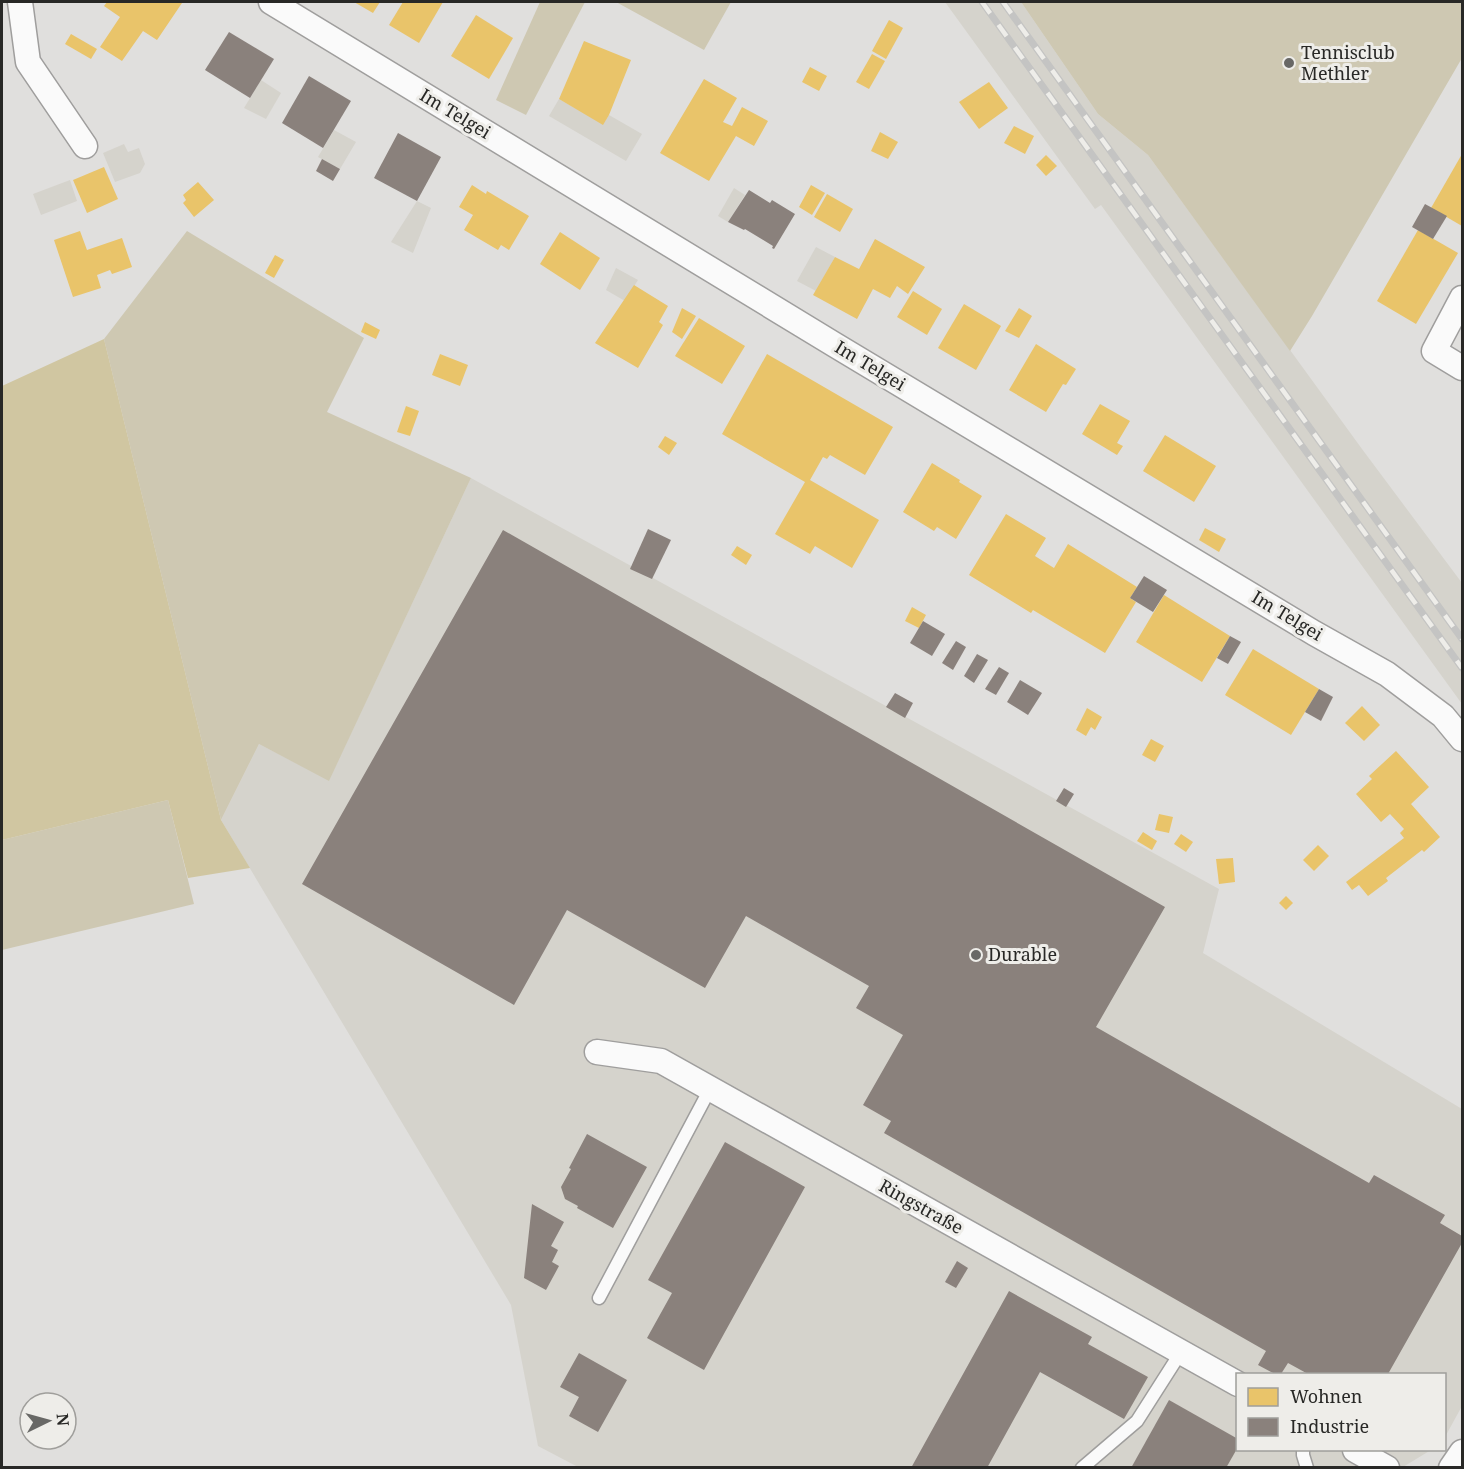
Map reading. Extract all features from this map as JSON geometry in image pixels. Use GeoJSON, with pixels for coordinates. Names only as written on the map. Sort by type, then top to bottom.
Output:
{"type":"FeatureCollection","features":[{"type":"Feature","properties":{"kind":"street"},"geometry":{"type":"LineString","coordinates":[[20,2],[28,62],[85,146]]}},
{"type":"Feature","properties":{"kind":"street","name":"Im Telgei"},"geometry":{"type":"LineString","coordinates":[[271,2],[845,351],[1314,633],[1387,674],[1443,716],[1462,739]]}},
{"type":"Feature","properties":{"kind":"street"},"geometry":{"type":"LineString","coordinates":[[1462,298],[1434,351],[1462,368]]}},
{"type":"Feature","properties":{"kind":"street","name":"Ringstraße"},"geometry":{"type":"LineString","coordinates":[[597,1052],[661,1061],[1236,1383]]}},
{"type":"Feature","properties":{"kind":"street"},"geometry":{"type":"LineString","coordinates":[[1358,1451],[1387,1467]]}},
{"type":"Feature","properties":{"kind":"street"},"geometry":{"type":"LineString","coordinates":[[1451,1467],[1462,1452]]}},
{"type":"Feature","properties":{"kind":"lane"},"geometry":{"type":"LineString","coordinates":[[599,1298],[710,1089]]}},
{"type":"Feature","properties":{"kind":"lane"},"geometry":{"type":"LineString","coordinates":[[1082,1467],[1137,1420],[1181,1352]]}},
{"type":"Feature","properties":{"kind":"lane"},"geometry":{"type":"LineString","coordinates":[[1303,1451],[1307,1467]]}},
{"type":"Feature","properties":{"kind":"shaded area"},"geometry":{"type":"Polygon","coordinates":[[[540,2],[585,2],[526,115],[496,100],[540,2]]]}},
{"type":"Feature","properties":{"kind":"shaded area"},"geometry":{"type":"Polygon","coordinates":[[[616,2],[731,2],[704,50],[616,2]]]}},
{"type":"Feature","properties":{"kind":"shaded area"},"geometry":{"type":"Polygon","coordinates":[[[945,2],[1021,2],[1098,114],[1148,155],[1462,583],[1462,704],[1101,205],[1095,209],[945,2]]]}},
{"type":"Feature","properties":{"kind":"shaded area"},"geometry":{"type":"Polygon","coordinates":[[[1021,2],[1462,2],[1462,58],[1290,351],[1148,155],[1098,114],[1021,2]]]}},
{"type":"Feature","properties":{"kind":"shaded area"},"geometry":{"type":"Polygon","coordinates":[[[261,80],[281,93],[266,119],[244,108],[261,80]]]}},
{"type":"Feature","properties":{"kind":"shaded area"},"geometry":{"type":"Polygon","coordinates":[[[559,99],[603,124],[609,115],[642,134],[626,161],[549,116],[559,99]]]}},
{"type":"Feature","properties":{"kind":"shaded area"},"geometry":{"type":"Polygon","coordinates":[[[334,130],[356,142],[340,169],[318,157],[334,130]]]}},
{"type":"Feature","properties":{"kind":"shaded area"},"geometry":{"type":"Polygon","coordinates":[[[124,144],[128,152],[139,148],[145,164],[140,173],[115,182],[103,153],[124,144]]]}},
{"type":"Feature","properties":{"kind":"shaded area"},"geometry":{"type":"Polygon","coordinates":[[[70,180],[77,201],[41,215],[33,194],[70,180]]]}},
{"type":"Feature","properties":{"kind":"shaded area"},"geometry":{"type":"Polygon","coordinates":[[[734,188],[745,195],[728,222],[718,216],[734,188]]]}},
{"type":"Feature","properties":{"kind":"shaded area"},"geometry":{"type":"Polygon","coordinates":[[[417,201],[431,208],[413,253],[391,242],[417,201]]]}},
{"type":"Feature","properties":{"kind":"shaded area"},"geometry":{"type":"Polygon","coordinates":[[[187,231],[364,338],[327,412],[471,478],[329,781],[259,744],[221,820],[104,339],[187,231]]]}},
{"type":"Feature","properties":{"kind":"shaded area"},"geometry":{"type":"Polygon","coordinates":[[[816,247],[835,257],[816,291],[797,281],[816,247]]]}},
{"type":"Feature","properties":{"kind":"shaded area"},"geometry":{"type":"Polygon","coordinates":[[[616,268],[638,280],[625,301],[606,290],[616,268]]]}},
{"type":"Feature","properties":{"kind":"shaded area"},"geometry":{"type":"Polygon","coordinates":[[[104,339],[221,820],[250,868],[188,878],[168,800],[2,840],[2,386],[104,339]]]}},
{"type":"Feature","properties":{"kind":"shaded area"},"geometry":{"type":"Polygon","coordinates":[[[471,478],[1219,889],[1203,953],[1462,1109],[1462,1406],[1446,1435],[1446,1373],[1236,1373],[1236,1451],[1429,1451],[1403,1467],[578,1467],[538,1446],[511,1305],[221,820],[259,744],[329,780],[471,478]]]}},
{"type":"Feature","properties":{"kind":"shaded area"},"geometry":{"type":"Polygon","coordinates":[[[168,800],[194,904],[2,950],[2,840],[168,800]]]}},
{"type":"Feature","properties":{"kind":"building: Wohnen"},"geometry":{"type":"Polygon","coordinates":[[[107,2],[182,3],[157,40],[143,31],[122,61],[100,47],[120,17],[104,6],[107,2]]]}},
{"type":"Feature","properties":{"kind":"building: Wohnen"},"geometry":{"type":"Polygon","coordinates":[[[354,2],[380,2],[373,13],[354,2]]]}},
{"type":"Feature","properties":{"kind":"building: Wohnen"},"geometry":{"type":"Polygon","coordinates":[[[403,2],[443,2],[419,43],[389,25],[403,2]]]}},
{"type":"Feature","properties":{"kind":"building: Wohnen"},"geometry":{"type":"Polygon","coordinates":[[[476,15],[513,38],[489,79],[451,56],[476,15]]]}},
{"type":"Feature","properties":{"kind":"building: Wohnen"},"geometry":{"type":"Polygon","coordinates":[[[889,20],[903,28],[886,59],[872,51],[889,20]]]}},
{"type":"Feature","properties":{"kind":"building: Wohnen"},"geometry":{"type":"Polygon","coordinates":[[[71,34],[97,49],[91,59],[65,44],[71,34]]]}},
{"type":"Feature","properties":{"kind":"building: Wohnen"},"geometry":{"type":"Polygon","coordinates":[[[584,41],[631,60],[603,125],[559,99],[584,41]]]}},
{"type":"Feature","properties":{"kind":"building: Wohnen"},"geometry":{"type":"Polygon","coordinates":[[[872,54],[885,61],[869,89],[856,82],[872,54]]]}},
{"type":"Feature","properties":{"kind":"building: Wohnen"},"geometry":{"type":"Polygon","coordinates":[[[810,67],[827,76],[819,91],[802,82],[810,67]]]}},
{"type":"Feature","properties":{"kind":"building: Wohnen"},"geometry":{"type":"Polygon","coordinates":[[[704,79],[737,98],[723,122],[732,126],[742,107],[768,121],[754,146],[736,136],[709,181],[660,153],[704,79]]]}},
{"type":"Feature","properties":{"kind":"building: Wohnen"},"geometry":{"type":"Polygon","coordinates":[[[989,82],[1008,108],[979,129],[959,102],[989,82]]]}},
{"type":"Feature","properties":{"kind":"building: Wohnen"},"geometry":{"type":"Polygon","coordinates":[[[1014,126],[1034,136],[1025,154],[1004,143],[1014,126]]]}},
{"type":"Feature","properties":{"kind":"building: Wohnen"},"geometry":{"type":"Polygon","coordinates":[[[880,132],[898,142],[888,159],[871,151],[880,132]]]}},
{"type":"Feature","properties":{"kind":"building: Wohnen"},"geometry":{"type":"Polygon","coordinates":[[[1462,154],[1462,226],[1431,208],[1462,154]]]}},
{"type":"Feature","properties":{"kind":"building: Wohnen"},"geometry":{"type":"Polygon","coordinates":[[[1046,155],[1057,166],[1046,176],[1036,165],[1046,155]]]}},
{"type":"Feature","properties":{"kind":"building: Wohnen"},"geometry":{"type":"Polygon","coordinates":[[[104,167],[118,199],[87,213],[73,180],[104,167]]]}},
{"type":"Feature","properties":{"kind":"building: Wohnen"},"geometry":{"type":"Polygon","coordinates":[[[198,182],[214,200],[194,217],[183,203],[186,200],[183,195],[198,182]]]}},
{"type":"Feature","properties":{"kind":"building: Wohnen"},"geometry":{"type":"Polygon","coordinates":[[[472,185],[486,194],[487,191],[529,216],[509,250],[501,245],[498,250],[464,230],[473,215],[459,207],[472,185]]]}},
{"type":"Feature","properties":{"kind":"building: Wohnen"},"geometry":{"type":"Polygon","coordinates":[[[811,185],[825,193],[812,215],[799,207],[811,185]]]}},
{"type":"Feature","properties":{"kind":"building: Wohnen"},"geometry":{"type":"Polygon","coordinates":[[[827,194],[853,209],[840,232],[814,217],[827,194]]]}},
{"type":"Feature","properties":{"kind":"building: Wohnen"},"geometry":{"type":"Polygon","coordinates":[[[1418,230],[1458,253],[1416,324],[1377,301],[1418,230]]]}},
{"type":"Feature","properties":{"kind":"building: Wohnen"},"geometry":{"type":"Polygon","coordinates":[[[80,231],[87,250],[122,238],[132,267],[112,274],[110,270],[97,275],[101,288],[73,297],[54,240],[80,231]]]}},
{"type":"Feature","properties":{"kind":"building: Wohnen"},"geometry":{"type":"Polygon","coordinates":[[[560,232],[600,258],[580,290],[540,264],[560,232]]]}},
{"type":"Feature","properties":{"kind":"building: Wohnen"},"geometry":{"type":"Polygon","coordinates":[[[875,239],[925,267],[908,294],[897,286],[890,298],[873,289],[857,319],[813,295],[835,257],[859,269],[875,239]]]}},
{"type":"Feature","properties":{"kind":"building: Wohnen"},"geometry":{"type":"Polygon","coordinates":[[[275,255],[284,260],[274,278],[265,273],[275,255]]]}},
{"type":"Feature","properties":{"kind":"building: Wohnen"},"geometry":{"type":"Polygon","coordinates":[[[634,285],[668,306],[659,322],[663,325],[638,368],[595,343],[634,285]]]}},
{"type":"Feature","properties":{"kind":"building: Wohnen"},"geometry":{"type":"Polygon","coordinates":[[[913,291],[942,309],[927,335],[897,317],[913,291]]]}},
{"type":"Feature","properties":{"kind":"building: Wohnen"},"geometry":{"type":"Polygon","coordinates":[[[964,304],[1001,326],[976,370],[938,348],[964,304]]]}},
{"type":"Feature","properties":{"kind":"building: Wohnen"},"geometry":{"type":"Polygon","coordinates":[[[682,308],[696,316],[682,339],[672,332],[682,308]]]}},
{"type":"Feature","properties":{"kind":"building: Wohnen"},"geometry":{"type":"Polygon","coordinates":[[[1019,308],[1032,316],[1019,338],[1005,331],[1019,308]]]}},
{"type":"Feature","properties":{"kind":"building: Wohnen"},"geometry":{"type":"Polygon","coordinates":[[[699,318],[745,346],[722,384],[675,356],[699,318]]]}},
{"type":"Feature","properties":{"kind":"building: Wohnen"},"geometry":{"type":"Polygon","coordinates":[[[365,322],[380,330],[376,339],[361,332],[365,322]]]}},
{"type":"Feature","properties":{"kind":"building: Wohnen"},"geometry":{"type":"Polygon","coordinates":[[[1036,344],[1076,369],[1066,385],[1063,384],[1046,412],[1009,390],[1036,344]]]}},
{"type":"Feature","properties":{"kind":"building: Wohnen"},"geometry":{"type":"Polygon","coordinates":[[[440,354],[468,365],[460,386],[432,375],[440,354]]]}},
{"type":"Feature","properties":{"kind":"building: Wohnen"},"geometry":{"type":"Polygon","coordinates":[[[767,354],[893,427],[865,475],[830,455],[827,459],[823,457],[810,480],[879,520],[852,568],[815,546],[810,554],[775,534],[805,482],[722,434],[767,354]]]}},
{"type":"Feature","properties":{"kind":"building: Wohnen"},"geometry":{"type":"Polygon","coordinates":[[[1100,404],[1130,421],[1117,443],[1123,446],[1117,455],[1082,434],[1100,404]]]}},
{"type":"Feature","properties":{"kind":"building: Wohnen"},"geometry":{"type":"Polygon","coordinates":[[[406,406],[419,411],[410,436],[397,432],[406,406]]]}},
{"type":"Feature","properties":{"kind":"building: Wohnen"},"geometry":{"type":"Polygon","coordinates":[[[1165,435],[1216,466],[1194,502],[1143,471],[1165,435]]]}},
{"type":"Feature","properties":{"kind":"building: Wohnen"},"geometry":{"type":"Polygon","coordinates":[[[665,436],[677,443],[669,455],[658,447],[665,436]]]}},
{"type":"Feature","properties":{"kind":"building: Wohnen"},"geometry":{"type":"Polygon","coordinates":[[[932,463],[982,496],[956,539],[937,527],[934,531],[903,512],[932,463]]]}},
{"type":"Feature","properties":{"kind":"building: Wohnen"},"geometry":{"type":"Polygon","coordinates":[[[1006,514],[1046,538],[1035,556],[1054,568],[1068,544],[1137,587],[1130,598],[1136,602],[1105,653],[1033,610],[1031,613],[969,575],[1006,514]]]}},
{"type":"Feature","properties":{"kind":"building: Wohnen"},"geometry":{"type":"Polygon","coordinates":[[[1205,528],[1226,539],[1219,552],[1199,540],[1205,528]]]}},
{"type":"Feature","properties":{"kind":"building: Wohnen"},"geometry":{"type":"Polygon","coordinates":[[[737,546],[752,555],[746,565],[731,555],[737,546]]]}},
{"type":"Feature","properties":{"kind":"building: Wohnen"},"geometry":{"type":"Polygon","coordinates":[[[1164,595],[1230,636],[1202,682],[1136,642],[1164,595]]]}},
{"type":"Feature","properties":{"kind":"building: Wohnen"},"geometry":{"type":"Polygon","coordinates":[[[912,607],[926,615],[919,628],[905,621],[912,607]]]}},
{"type":"Feature","properties":{"kind":"building: Wohnen"},"geometry":{"type":"Polygon","coordinates":[[[1253,649],[1319,689],[1291,735],[1225,695],[1253,649]]]}},
{"type":"Feature","properties":{"kind":"building: Wohnen"},"geometry":{"type":"Polygon","coordinates":[[[1362,706],[1380,725],[1364,741],[1345,723],[1362,706]]]}},
{"type":"Feature","properties":{"kind":"building: Wohnen"},"geometry":{"type":"Polygon","coordinates":[[[1087,708],[1102,717],[1095,730],[1091,727],[1086,736],[1076,730],[1087,708]]]}},
{"type":"Feature","properties":{"kind":"building: Wohnen"},"geometry":{"type":"Polygon","coordinates":[[[1151,739],[1164,746],[1155,762],[1142,755],[1151,739]]]}},
{"type":"Feature","properties":{"kind":"building: Wohnen"},"geometry":{"type":"Polygon","coordinates":[[[1396,751],[1429,787],[1411,804],[1440,837],[1424,852],[1422,850],[1386,878],[1388,881],[1368,896],[1359,885],[1352,890],[1346,882],[1404,838],[1400,833],[1404,829],[1390,814],[1381,822],[1356,794],[1372,779],[1369,776],[1396,751]]]}},
{"type":"Feature","properties":{"kind":"building: Wohnen"},"geometry":{"type":"Polygon","coordinates":[[[1159,814],[1173,817],[1169,833],[1155,830],[1159,814]]]}},
{"type":"Feature","properties":{"kind":"building: Wohnen"},"geometry":{"type":"Polygon","coordinates":[[[1143,832],[1157,841],[1152,850],[1137,841],[1143,832]]]}},
{"type":"Feature","properties":{"kind":"building: Wohnen"},"geometry":{"type":"Polygon","coordinates":[[[1181,834],[1193,842],[1186,852],[1174,844],[1181,834]]]}},
{"type":"Feature","properties":{"kind":"building: Wohnen"},"geometry":{"type":"Polygon","coordinates":[[[1318,845],[1329,856],[1314,871],[1303,860],[1318,845]]]}},
{"type":"Feature","properties":{"kind":"building: Wohnen"},"geometry":{"type":"Polygon","coordinates":[[[1233,858],[1235,882],[1219,884],[1216,859],[1233,858]]]}},
{"type":"Feature","properties":{"kind":"building: Wohnen"},"geometry":{"type":"Polygon","coordinates":[[[1286,896],[1293,903],[1286,910],[1279,903],[1286,896]]]}},
{"type":"Feature","properties":{"kind":"building: Industrie"},"geometry":{"type":"Polygon","coordinates":[[[229,32],[274,59],[250,98],[205,70],[229,32]]]}},
{"type":"Feature","properties":{"kind":"building: Industrie"},"geometry":{"type":"Polygon","coordinates":[[[309,76],[351,101],[323,148],[282,123],[309,76]]]}},
{"type":"Feature","properties":{"kind":"building: Industrie"},"geometry":{"type":"Polygon","coordinates":[[[398,133],[441,157],[417,201],[374,178],[398,133]]]}},
{"type":"Feature","properties":{"kind":"building: Industrie"},"geometry":{"type":"Polygon","coordinates":[[[322,159],[340,169],[333,181],[316,171],[322,159]]]}},
{"type":"Feature","properties":{"kind":"building: Industrie"},"geometry":{"type":"Polygon","coordinates":[[[749,190],[770,203],[772,200],[795,214],[774,249],[773,246],[745,229],[728,222],[749,190]]]}},
{"type":"Feature","properties":{"kind":"building: Industrie"},"geometry":{"type":"Polygon","coordinates":[[[1425,204],[1447,216],[1433,239],[1412,227],[1425,204]]]}},
{"type":"Feature","properties":{"kind":"building: Industrie"},"geometry":{"type":"Polygon","coordinates":[[[648,529],[671,540],[652,579],[630,569],[648,529]]]}},
{"type":"Feature","properties":{"kind":"building: Industrie"},"geometry":{"type":"Polygon","coordinates":[[[503,530],[1165,907],[1096,1027],[1369,1183],[1374,1175],[1445,1215],[1440,1223],[1462,1236],[1462,1243],[1389,1373],[1306,1373],[1288,1363],[1282,1373],[1273,1373],[1258,1365],[1266,1351],[884,1133],[891,1121],[863,1105],[903,1035],[856,1008],[869,986],[746,916],[705,988],[567,910],[514,1005],[302,884],[503,530]]]}},
{"type":"Feature","properties":{"kind":"building: Industrie"},"geometry":{"type":"Polygon","coordinates":[[[1144,576],[1167,590],[1153,612],[1130,598],[1144,576]]]}},
{"type":"Feature","properties":{"kind":"building: Industrie"},"geometry":{"type":"Polygon","coordinates":[[[923,621],[945,634],[932,656],[910,643],[923,621]]]}},
{"type":"Feature","properties":{"kind":"building: Industrie"},"geometry":{"type":"Polygon","coordinates":[[[1230,636],[1241,642],[1228,664],[1217,658],[1230,636]]]}},
{"type":"Feature","properties":{"kind":"building: Industrie"},"geometry":{"type":"Polygon","coordinates":[[[956,641],[966,647],[953,670],[942,663],[956,641]]]}},
{"type":"Feature","properties":{"kind":"building: Industrie"},"geometry":{"type":"Polygon","coordinates":[[[977,654],[988,660],[974,683],[964,676],[977,654]]]}},
{"type":"Feature","properties":{"kind":"building: Industrie"},"geometry":{"type":"Polygon","coordinates":[[[999,667],[1009,673],[996,695],[985,689],[999,667]]]}},
{"type":"Feature","properties":{"kind":"building: Industrie"},"geometry":{"type":"Polygon","coordinates":[[[1020,680],[1042,693],[1028,715],[1007,702],[1020,680]]]}},
{"type":"Feature","properties":{"kind":"building: Industrie"},"geometry":{"type":"Polygon","coordinates":[[[1319,689],[1333,697],[1321,721],[1305,712],[1319,689]]]}},
{"type":"Feature","properties":{"kind":"building: Industrie"},"geometry":{"type":"Polygon","coordinates":[[[895,693],[913,703],[905,718],[886,707],[895,693]]]}},
{"type":"Feature","properties":{"kind":"building: Industrie"},"geometry":{"type":"Polygon","coordinates":[[[1064,788],[1074,794],[1066,807],[1056,801],[1064,788]]]}},
{"type":"Feature","properties":{"kind":"building: Industrie"},"geometry":{"type":"Polygon","coordinates":[[[587,1134],[647,1167],[613,1228],[565,1199],[561,1187],[587,1134]]]}},
{"type":"Feature","properties":{"kind":"building: Industrie"},"geometry":{"type":"Polygon","coordinates":[[[725,1142],[805,1187],[704,1370],[647,1338],[672,1293],[648,1280],[725,1142]]]}},
{"type":"Feature","properties":{"kind":"building: Industrie"},"geometry":{"type":"Polygon","coordinates":[[[532,1204],[564,1222],[551,1246],[558,1250],[552,1262],[559,1266],[546,1290],[524,1278],[532,1204]]]}},
{"type":"Feature","properties":{"kind":"building: Industrie"},"geometry":{"type":"Polygon","coordinates":[[[957,1261],[968,1268],[956,1288],[945,1282],[957,1261]]]}},
{"type":"Feature","properties":{"kind":"building: Industrie"},"geometry":{"type":"Polygon","coordinates":[[[1009,1291],[1092,1337],[1088,1344],[1148,1377],[1124,1419],[1040,1372],[987,1468],[911,1468],[1009,1291]]]}},
{"type":"Feature","properties":{"kind":"building: Industrie"},"geometry":{"type":"Polygon","coordinates":[[[579,1353],[627,1380],[598,1432],[569,1416],[579,1397],[560,1387],[579,1353]]]}},
{"type":"Feature","properties":{"kind":"building: Industrie"},"geometry":{"type":"Polygon","coordinates":[[[1169,1400],[1236,1438],[1236,1450],[1226,1468],[1131,1468],[1169,1400]]]}},
{"type":"Feature","properties":{"kind":"railway"},"geometry":{"type":"LineString","coordinates":[[982,2],[1462,668]]}},
{"type":"Feature","properties":{"kind":"railway"},"geometry":{"type":"LineString","coordinates":[[1003,2],[1462,639]]}},
{"type":"Feature","properties":{"kind":"place","name":"Tennisclub Methler"},"geometry":{"type":"Point","coordinates":[1289,63]}},
{"type":"Feature","properties":{"kind":"place","name":"Durable"},"geometry":{"type":"Point","coordinates":[976,955]}}]}
